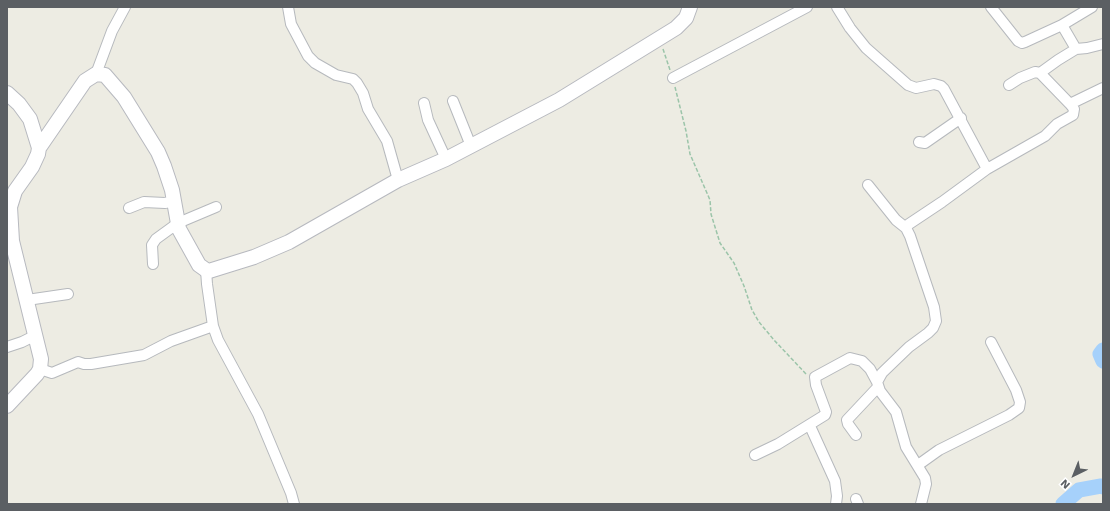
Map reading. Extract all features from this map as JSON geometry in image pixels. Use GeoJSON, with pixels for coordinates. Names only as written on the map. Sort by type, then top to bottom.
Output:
{"type":"FeatureCollection","features":[{"type":"Feature","properties":{"kind":"street"},"geometry":{"type":"LineString","coordinates":[[7,406],[37,374],[40,369],[41,359],[27,300],[10,243],[10,207],[12,196],[32,167],[39,148],[85,81],[96,74],[112,31],[125,7]]}},
{"type":"Feature","properties":{"kind":"street"},"geometry":{"type":"LineString","coordinates":[[288,7],[291,24],[308,56],[315,63],[331,73],[353,79],[357,83],[363,94],[368,109],[387,141],[398,180]]}},
{"type":"Feature","properties":{"kind":"street"},"geometry":{"type":"LineString","coordinates":[[96,74],[105,75],[114,84],[147,134],[164,166],[172,190],[178,224],[181,232],[199,265],[206,270],[212,270],[254,257],[289,242],[398,180],[446,159],[559,100],[676,28],[682,23],[689,12],[690,7]]}},
{"type":"Feature","properties":{"kind":"street"},"geometry":{"type":"LineString","coordinates":[[673,78],[807,7]]}},
{"type":"Feature","properties":{"kind":"street"},"geometry":{"type":"LineString","coordinates":[[991,7],[1018,41],[1022,43],[1062,25],[1092,7]]}},
{"type":"Feature","properties":{"kind":"street"},"geometry":{"type":"LineString","coordinates":[[839,8],[850,28],[866,48],[908,85],[916,88],[934,84],[941,86],[944,89],[961,118],[986,169]]}},
{"type":"Feature","properties":{"kind":"street"},"geometry":{"type":"LineString","coordinates":[[1062,25],[1076,49]]}},
{"type":"Feature","properties":{"kind":"street"},"geometry":{"type":"LineString","coordinates":[[1040,73],[1076,49],[1103,44]]}},
{"type":"Feature","properties":{"kind":"street"},"geometry":{"type":"LineString","coordinates":[[906,228],[909,224],[942,202],[986,169],[1045,136],[1057,124],[1073,115],[1074,110],[1070,104],[1040,73],[1035,72],[1020,78],[1009,85]]}},
{"type":"Feature","properties":{"kind":"street"},"geometry":{"type":"LineString","coordinates":[[1070,104],[1103,88]]}},
{"type":"Feature","properties":{"kind":"street"},"geometry":{"type":"LineString","coordinates":[[7,93],[19,104],[30,119],[39,148]]}},
{"type":"Feature","properties":{"kind":"street"},"geometry":{"type":"LineString","coordinates":[[453,101],[471,146]]}},
{"type":"Feature","properties":{"kind":"street"},"geometry":{"type":"LineString","coordinates":[[424,103],[430,126],[446,159]]}},
{"type":"Feature","properties":{"kind":"street"},"geometry":{"type":"LineString","coordinates":[[919,142],[925,143],[961,118]]}},
{"type":"Feature","properties":{"kind":"street"},"geometry":{"type":"LineString","coordinates":[[856,435],[848,424],[847,420],[878,384],[882,373],[909,347],[928,333],[933,328],[936,321],[934,307],[906,228],[892,217],[868,185]]}},
{"type":"Feature","properties":{"kind":"street"},"geometry":{"type":"LineString","coordinates":[[129,208],[144,202],[165,204],[174,201]]}},
{"type":"Feature","properties":{"kind":"street"},"geometry":{"type":"LineString","coordinates":[[153,264],[152,245],[156,239],[178,224],[216,207]]}},
{"type":"Feature","properties":{"kind":"street"},"geometry":{"type":"LineString","coordinates":[[206,270],[206,284],[212,326],[258,414],[294,504]]}},
{"type":"Feature","properties":{"kind":"street"},"geometry":{"type":"LineString","coordinates":[[27,300],[68,294]]}},
{"type":"Feature","properties":{"kind":"street"},"geometry":{"type":"LineString","coordinates":[[40,369],[52,373],[78,362],[91,364],[144,355],[171,341],[212,326]]}},
{"type":"Feature","properties":{"kind":"street"},"geometry":{"type":"LineString","coordinates":[[7,347],[22,342],[36,334]]}},
{"type":"Feature","properties":{"kind":"street"},"geometry":{"type":"LineString","coordinates":[[918,465],[939,450],[1009,415],[1019,408],[1020,402],[1016,390],[991,342]]}},
{"type":"Feature","properties":{"kind":"street"},"geometry":{"type":"LineString","coordinates":[[755,455],[810,426],[826,414],[816,385],[815,377],[850,358],[862,360],[870,369],[896,412],[906,448],[923,474],[926,484],[921,504]]}},
{"type":"Feature","properties":{"kind":"street"},"geometry":{"type":"LineString","coordinates":[[810,426],[835,481],[837,496],[836,504]]}},
{"type":"Feature","properties":{"kind":"path"},"geometry":{"type":"LineString","coordinates":[[659,38],[673,78],[690,154],[710,200],[711,214],[720,243],[734,263],[752,310],[759,322],[816,385]]}},
{"type":"Feature","properties":{"kind":"waterway"},"geometry":{"type":"LineString","coordinates":[[1103,350],[1100,354],[1103,361]]}},
{"type":"Feature","properties":{"kind":"waterway"},"geometry":{"type":"LineString","coordinates":[[1063,504],[1079,490],[1101,486],[1103,487]]}}]}
